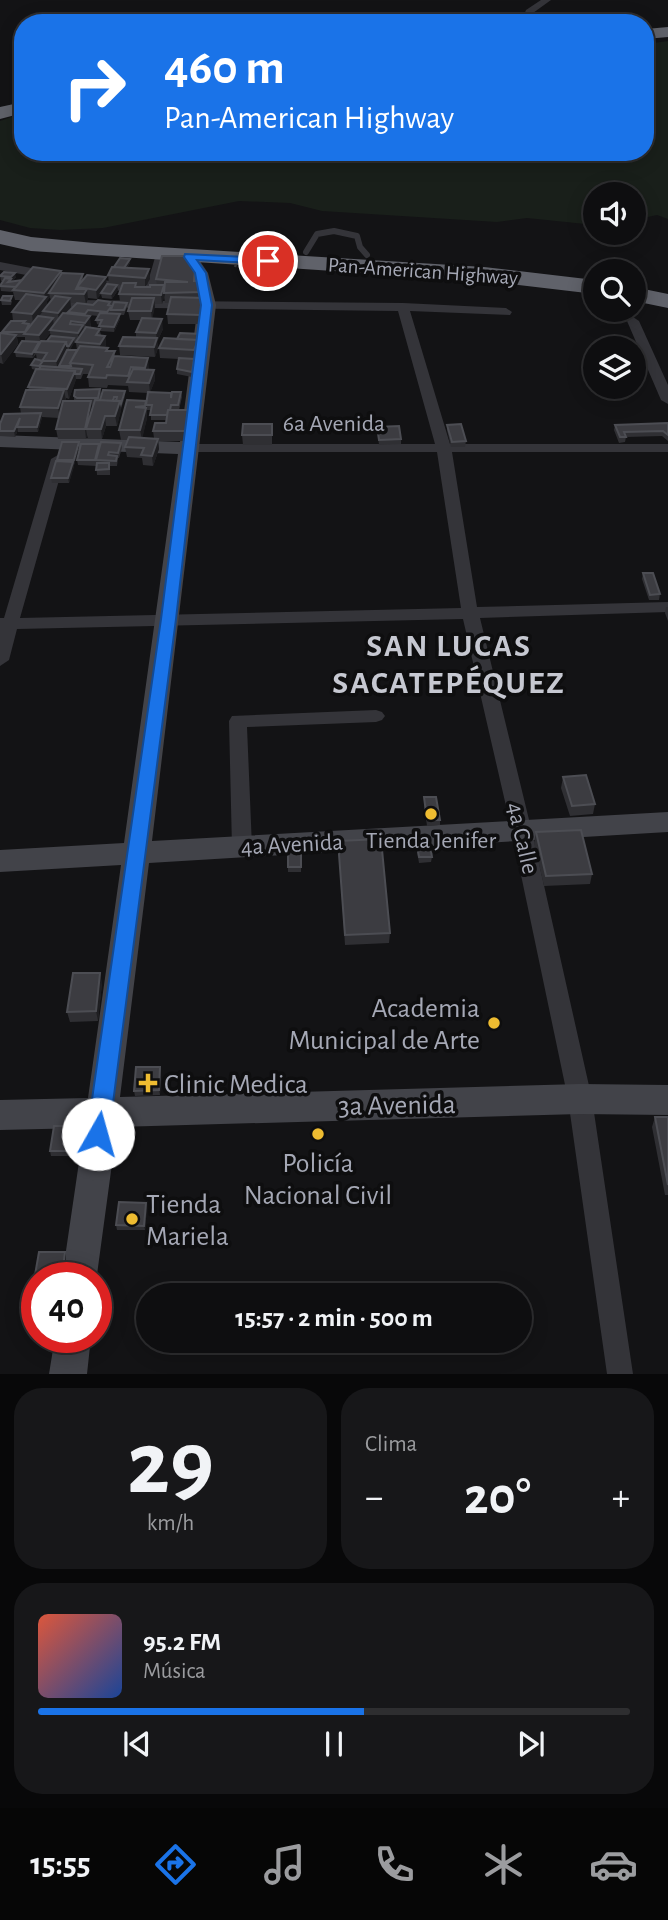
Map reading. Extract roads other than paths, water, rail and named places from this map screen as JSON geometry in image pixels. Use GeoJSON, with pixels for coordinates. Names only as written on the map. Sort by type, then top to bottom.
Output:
{"type":"FeatureCollection","features":[{"type":"Feature","properties":{"kind":"highway","name":"Pan-American Highway"},"geometry":{"type":"LineString","coordinates":[[0,231],[98,241],[367,255],[583,275]]}},
{"type":"Feature","properties":{"kind":"highway","name":"Pan-American Highway"},"geometry":{"type":"LineString","coordinates":[[0,237],[81,249],[484,274],[583,286]]}},
{"type":"Feature","properties":{"kind":"highway"},"geometry":{"type":"LineString","coordinates":[[646,285],[668,290]]}},
{"type":"Feature","properties":{"kind":"highway"},"geometry":{"type":"LineString","coordinates":[[646,296],[668,301]]}},
{"type":"Feature","properties":{"kind":"street"},"geometry":{"type":"LineString","coordinates":[[528,14],[547,0]]}},
{"type":"Feature","properties":{"kind":"street"},"geometry":{"type":"LineString","coordinates":[[82,281],[136,289],[152,288],[162,254]]}},
{"type":"Feature","properties":{"kind":"street"},"geometry":{"type":"LineString","coordinates":[[82,1262],[207,305],[200,273],[189,257]]}},
{"type":"Feature","properties":{"kind":"street"},"geometry":{"type":"LineString","coordinates":[[0,266],[68,280]]}},
{"type":"Feature","properties":{"kind":"street"},"geometry":{"type":"LineString","coordinates":[[72,304],[403,307],[506,312]]}},
{"type":"Feature","properties":{"kind":"street","name":"4a Calle"},"geometry":{"type":"LineString","coordinates":[[403,307],[444,449],[470,612],[522,832],[580,1099],[620,1374]]}},
{"type":"Feature","properties":{"kind":"street"},"geometry":{"type":"LineString","coordinates":[[634,322],[668,400]]}},
{"type":"Feature","properties":{"kind":"street","name":"6a Avenida"},"geometry":{"type":"LineString","coordinates":[[0,441],[187,448],[668,448]]}},
{"type":"Feature","properties":{"kind":"street"},"geometry":{"type":"LineString","coordinates":[[0,660],[5,623],[62,444]]}},
{"type":"Feature","properties":{"kind":"street"},"geometry":{"type":"LineString","coordinates":[[5,623],[668,607]]}},
{"type":"Feature","properties":{"kind":"street"},"geometry":{"type":"LineString","coordinates":[[242,847],[238,721],[376,716]]}},
{"type":"Feature","properties":{"kind":"street","name":"4a Avenida"},"geometry":{"type":"LineString","coordinates":[[0,862],[668,822]]}},
{"type":"Feature","properties":{"kind":"street","name":"3a Avenida"},"geometry":{"type":"LineString","coordinates":[[0,1115],[101,1110],[580,1099],[668,1100]]}},
{"type":"Feature","properties":{"kind":"street"},"geometry":{"type":"LineString","coordinates":[[68,1374],[71,1353]]}},
{"type":"Feature","properties":{"kind":"place","name":"Tienda Jenifer"},"geometry":{"type":"Point","coordinates":[431,814]}},
{"type":"Feature","properties":{"kind":"place","name":"Academia Municipal de Arte"},"geometry":{"type":"Point","coordinates":[494,1023]}},
{"type":"Feature","properties":{"kind":"place","name":"Clinic Medica"},"geometry":{"type":"Point","coordinates":[148,1083]}},
{"type":"Feature","properties":{"kind":"place","name":"Policía Nacional Civil"},"geometry":{"type":"Point","coordinates":[318,1134]}},
{"type":"Feature","properties":{"kind":"place","name":"Tienda Mariela"},"geometry":{"type":"Point","coordinates":[132,1219]}},
{"type":"Feature","properties":{"kind":"district","name":"SAN LUCAS SACATEPÉQUEZ"},"geometry":{"type":"Point","coordinates":[449,664]}}]}
